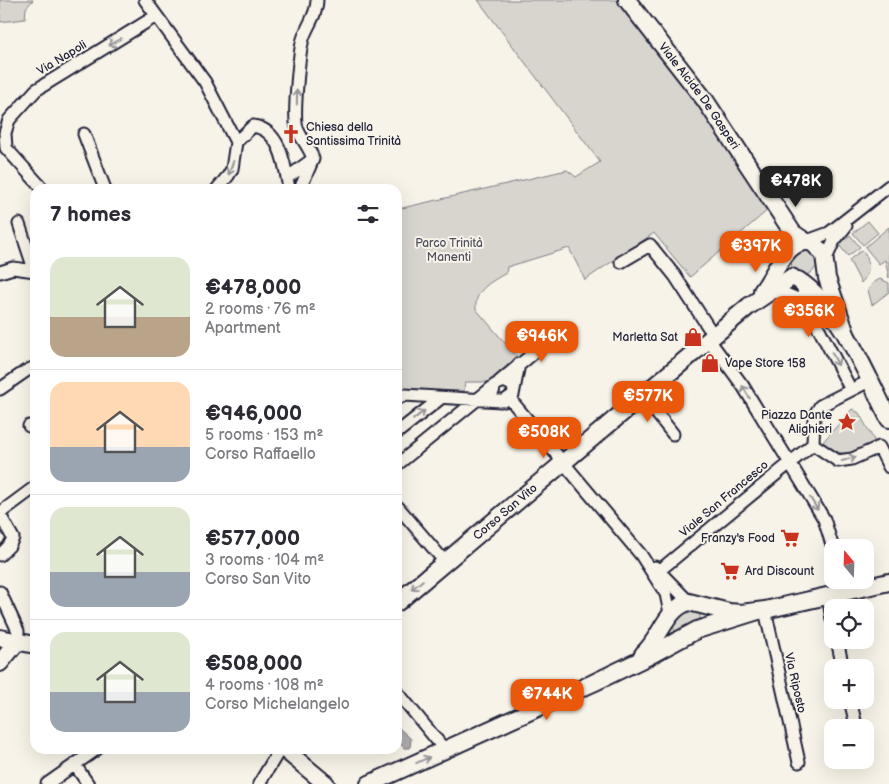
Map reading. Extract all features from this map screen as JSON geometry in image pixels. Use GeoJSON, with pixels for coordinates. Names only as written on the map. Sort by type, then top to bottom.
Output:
{"type":"FeatureCollection","features":[{"type":"Feature","properties":{"kind":"main road","name":"Viale Alcide De Gasperi"},"geometry":{"type":"LineString","coordinates":[[627,0],[705,100],[768,195]]}},
{"type":"Feature","properties":{"kind":"main road"},"geometry":{"type":"LineString","coordinates":[[768,195],[793,232],[821,249],[833,300],[847,337],[889,419]]}},
{"type":"Feature","properties":{"kind":"main road"},"geometry":{"type":"LineString","coordinates":[[768,195],[784,238],[786,270],[826,306],[847,337]]}},
{"type":"Feature","properties":{"kind":"main road"},"geometry":{"type":"LineString","coordinates":[[749,306],[768,283],[793,245],[806,241]]}},
{"type":"Feature","properties":{"kind":"main road"},"geometry":{"type":"LineString","coordinates":[[749,306],[769,292],[797,280],[808,281],[815,278],[820,274],[824,263]]}},
{"type":"Feature","properties":{"kind":"main road","name":"Corso San Vito"},"geometry":{"type":"LineString","coordinates":[[402,599],[749,306]]}},
{"type":"Feature","properties":{"kind":"main road"},"geometry":{"type":"LineString","coordinates":[[874,583],[889,582]]}},
{"type":"Feature","properties":{"kind":"main road"},"geometry":{"type":"LineString","coordinates":[[668,618],[666,629],[672,636],[692,632],[761,611],[828,596],[840,589]]}},
{"type":"Feature","properties":{"kind":"main road"},"geometry":{"type":"LineString","coordinates":[[634,662],[651,647],[668,618],[693,602],[729,612],[761,611]]}},
{"type":"Feature","properties":{"kind":"main road"},"geometry":{"type":"LineString","coordinates":[[369,784],[593,683],[649,656],[692,632],[704,619],[702,608],[693,602]]}},
{"type":"Feature","properties":{"kind":"main road"},"geometry":{"type":"LineString","coordinates":[[0,638],[30,644]]}},
{"type":"Feature","properties":{"kind":"main road"},"geometry":{"type":"LineString","coordinates":[[0,663],[18,641]]}},
{"type":"Feature","properties":{"kind":"main road"},"geometry":{"type":"LineString","coordinates":[[290,754],[326,784]]}},
{"type":"Feature","properties":{"kind":"street"},"geometry":{"type":"LineString","coordinates":[[145,0],[205,82],[236,142],[232,169],[221,184]]}},
{"type":"Feature","properties":{"kind":"street"},"geometry":{"type":"LineString","coordinates":[[314,159],[297,128],[297,101],[302,41],[316,13],[317,0]]}},
{"type":"Feature","properties":{"kind":"street","name":"Via Napoli"},"geometry":{"type":"LineString","coordinates":[[38,184],[5,153],[6,125],[36,90],[156,16]]}},
{"type":"Feature","properties":{"kind":"street"},"geometry":{"type":"LineString","coordinates":[[236,142],[253,126],[259,126],[277,142],[288,183],[314,159]]}},
{"type":"Feature","properties":{"kind":"street"},"geometry":{"type":"LineString","coordinates":[[84,134],[103,184]]}},
{"type":"Feature","properties":{"kind":"street"},"geometry":{"type":"LineString","coordinates":[[302,184],[314,159]]}},
{"type":"Feature","properties":{"kind":"street"},"geometry":{"type":"LineString","coordinates":[[806,241],[829,233],[856,214],[889,186]]}},
{"type":"Feature","properties":{"kind":"street"},"geometry":{"type":"LineString","coordinates":[[824,263],[834,241],[856,214]]}},
{"type":"Feature","properties":{"kind":"street"},"geometry":{"type":"LineString","coordinates":[[19,224],[30,257]]}},
{"type":"Feature","properties":{"kind":"street"},"geometry":{"type":"LineString","coordinates":[[621,262],[650,245],[675,276],[711,338],[743,386],[789,464],[824,518],[830,539]]}},
{"type":"Feature","properties":{"kind":"street"},"geometry":{"type":"LineString","coordinates":[[0,272],[13,268],[30,271]]}},
{"type":"Feature","properties":{"kind":"street"},"geometry":{"type":"LineString","coordinates":[[797,280],[805,302],[851,390]]}},
{"type":"Feature","properties":{"kind":"street"},"geometry":{"type":"LineString","coordinates":[[769,292],[786,294],[805,302]]}},
{"type":"Feature","properties":{"kind":"street"},"geometry":{"type":"LineString","coordinates":[[402,461],[548,341]]}},
{"type":"Feature","properties":{"kind":"street"},"geometry":{"type":"LineString","coordinates":[[508,397],[519,364]]}},
{"type":"Feature","properties":{"kind":"street"},"geometry":{"type":"LineString","coordinates":[[2,384],[30,370]]}},
{"type":"Feature","properties":{"kind":"street"},"geometry":{"type":"LineString","coordinates":[[869,381],[820,406],[814,416],[810,446],[838,461],[852,459],[879,447],[889,467]]}},
{"type":"Feature","properties":{"kind":"street"},"geometry":{"type":"LineString","coordinates":[[497,383],[509,382],[508,397]]}},
{"type":"Feature","properties":{"kind":"street"},"geometry":{"type":"LineString","coordinates":[[497,383],[494,394],[508,397],[656,573],[693,602]]}},
{"type":"Feature","properties":{"kind":"street"},"geometry":{"type":"LineString","coordinates":[[402,396],[474,400],[508,397]]}},
{"type":"Feature","properties":{"kind":"street"},"geometry":{"type":"LineString","coordinates":[[643,396],[673,434]]}},
{"type":"Feature","properties":{"kind":"street"},"geometry":{"type":"LineString","coordinates":[[402,429],[441,398]]}},
{"type":"Feature","properties":{"kind":"street","name":"Viale San Francesco"},"geometry":{"type":"LineString","coordinates":[[656,573],[810,446]]}},
{"type":"Feature","properties":{"kind":"street"},"geometry":{"type":"LineString","coordinates":[[0,556],[13,538],[0,514],[30,491]]}},
{"type":"Feature","properties":{"kind":"street"},"geometry":{"type":"LineString","coordinates":[[402,512],[445,562]]}},
{"type":"Feature","properties":{"kind":"street"},"geometry":{"type":"LineString","coordinates":[[656,573],[666,594],[668,618]]}},
{"type":"Feature","properties":{"kind":"street"},"geometry":{"type":"LineString","coordinates":[[0,592],[18,631],[18,641]]}},
{"type":"Feature","properties":{"kind":"street","name":"Via Riposto"},"geometry":{"type":"LineString","coordinates":[[761,611],[799,762]]}},
{"type":"Feature","properties":{"kind":"street"},"geometry":{"type":"LineString","coordinates":[[402,698],[445,750]]}},
{"type":"Feature","properties":{"kind":"street"},"geometry":{"type":"LineString","coordinates":[[47,784],[90,754]]}},
{"type":"Feature","properties":{"kind":"street"},"geometry":{"type":"LineString","coordinates":[[259,784],[277,754]]}},
{"type":"Feature","properties":{"kind":"street"},"geometry":{"type":"LineString","coordinates":[[75,765],[88,784]]}},
{"type":"Feature","properties":{"kind":"green space"},"geometry":{"type":"Polygon","coordinates":[[[0,0],[33,0],[26,8],[25,19],[0,22],[0,0]]]}},
{"type":"Feature","properties":{"kind":"green space","name":"Parco Trinità Manenti"},"geometry":{"type":"Polygon","coordinates":[[[478,0],[618,0],[679,79],[769,209],[690,277],[654,233],[585,280],[569,248],[507,267],[506,273],[489,283],[481,292],[476,302],[476,309],[517,357],[488,382],[465,382],[464,391],[402,390],[402,208],[567,170],[576,177],[600,162],[478,0]]]}},
{"type":"Feature","properties":{"kind":"green space"},"geometry":{"type":"Polygon","coordinates":[[[868,221],[878,233],[863,245],[853,233],[868,221]]]}},
{"type":"Feature","properties":{"kind":"green space"},"geometry":{"type":"Polygon","coordinates":[[[889,227],[889,278],[885,260],[879,264],[865,247],[889,227]]]}},
{"type":"Feature","properties":{"kind":"green space"},"geometry":{"type":"Polygon","coordinates":[[[850,235],[860,247],[848,256],[839,245],[850,235]]]}},
{"type":"Feature","properties":{"kind":"green space"},"geometry":{"type":"Polygon","coordinates":[[[804,249],[813,253],[817,262],[813,271],[804,275],[795,271],[791,262],[795,253],[804,249]]]}},
{"type":"Feature","properties":{"kind":"green space"},"geometry":{"type":"Polygon","coordinates":[[[862,250],[869,266],[867,275],[861,283],[849,260],[862,250]]]}},
{"type":"Feature","properties":{"kind":"green space"},"geometry":{"type":"Polygon","coordinates":[[[880,279],[889,283],[889,292],[872,305],[868,290],[873,283],[880,279]]]}},
{"type":"Feature","properties":{"kind":"green space"},"geometry":{"type":"Polygon","coordinates":[[[852,409],[859,413],[875,442],[848,453],[837,452],[821,444],[852,409]]]}},
{"type":"Feature","properties":{"kind":"green space"},"geometry":{"type":"Polygon","coordinates":[[[685,609],[700,612],[700,620],[679,632],[675,631],[672,625],[685,609]]]}},
{"type":"Feature","properties":{"kind":"shaded area"},"geometry":{"type":"Polygon","coordinates":[[[402,731],[411,739],[410,748],[404,748],[402,746],[402,731]]]}},
{"type":"Feature","properties":{"kind":"place","name":"Chiesa della Santissima Trinità"},"geometry":{"type":"Point","coordinates":[291,134]}},
{"type":"Feature","properties":{"kind":"place","name":"Marletta Sat"},"geometry":{"type":"Point","coordinates":[693,337]}},
{"type":"Feature","properties":{"kind":"place","name":"Vape Store 158"},"geometry":{"type":"Point","coordinates":[710,363]}},
{"type":"Feature","properties":{"kind":"place","name":"Piazza Dante Alighieri"},"geometry":{"type":"Point","coordinates":[847,422]}},
{"type":"Feature","properties":{"kind":"place","name":"Franzy's Food"},"geometry":{"type":"Point","coordinates":[790,538]}},
{"type":"Feature","properties":{"kind":"place","name":"Ard Discount"},"geometry":{"type":"Point","coordinates":[730,571]}}]}
